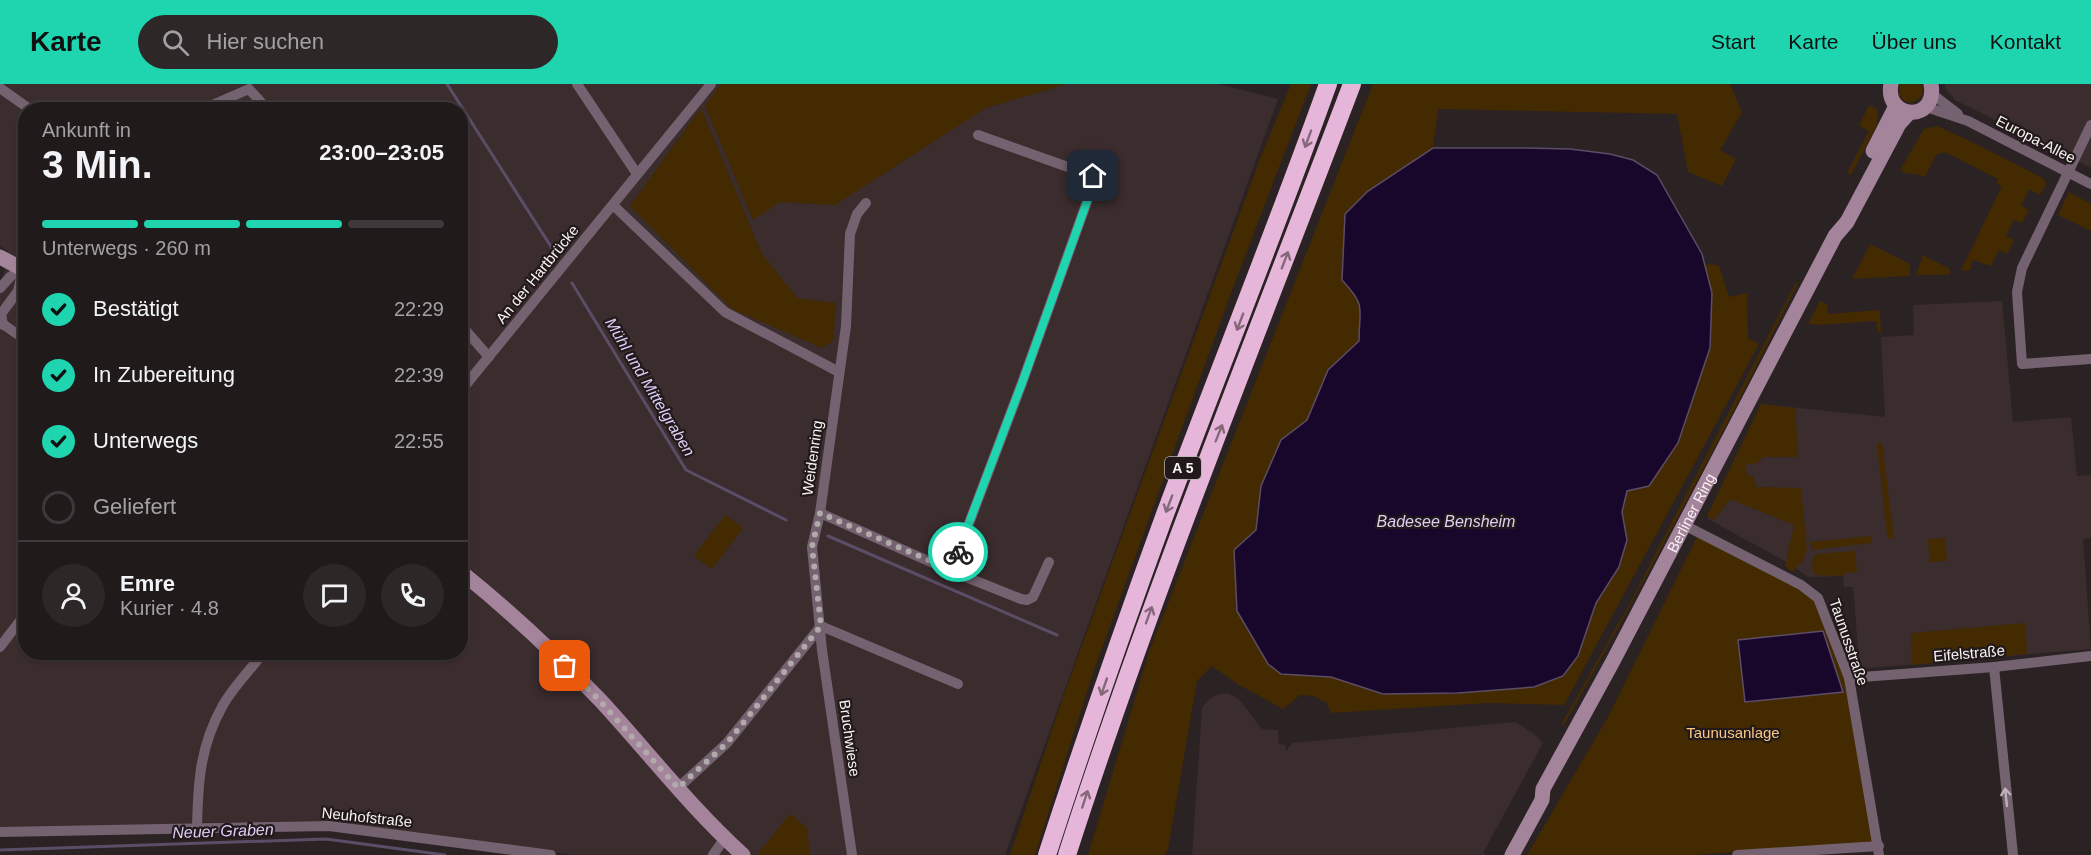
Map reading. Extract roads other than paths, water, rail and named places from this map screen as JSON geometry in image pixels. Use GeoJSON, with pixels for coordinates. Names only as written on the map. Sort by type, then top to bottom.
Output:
{"type":"FeatureCollection","features":[{"type":"Feature","properties":{"kind":"highway","name":"A 5"},"geometry":{"type":"LineString","coordinates":[[1047,855],[1164,517],[1284,208],[1328,84]]}},
{"type":"Feature","properties":{"kind":"highway","name":"A 5"},"geometry":{"type":"LineString","coordinates":[[1067,855],[1119,700],[1178,537],[1352,84]]}},
{"type":"Feature","properties":{"kind":"street"},"geometry":{"type":"LineString","coordinates":[[577,84],[637,174]]}},
{"type":"Feature","properties":{"kind":"street","name":"An der Hartbrücke"},"geometry":{"type":"LineString","coordinates":[[468,382],[711,84]]}},
{"type":"Feature","properties":{"kind":"street"},"geometry":{"type":"LineString","coordinates":[[1892,84],[1890,92],[1892,100],[1902,109],[1918,112],[1930,95]]}},
{"type":"Feature","properties":{"kind":"street"},"geometry":{"type":"LineString","coordinates":[[217,102],[248,86],[261,102]]}},
{"type":"Feature","properties":{"kind":"street"},"geometry":{"type":"LineString","coordinates":[[0,88],[20,102]]}},
{"type":"Feature","properties":{"kind":"street","name":"Europa-Allee"},"geometry":{"type":"LineString","coordinates":[[1930,95],[1968,121],[2091,184]]}},
{"type":"Feature","properties":{"kind":"street","name":"Berliner Ring"},"geometry":{"type":"LineString","coordinates":[[1512,855],[1542,800],[1543,789],[1835,236],[1848,222],[1899,124],[1902,109]]}},
{"type":"Feature","properties":{"kind":"street"},"geometry":{"type":"LineString","coordinates":[[2091,125],[2022,268],[2017,292],[2022,364],[2091,359]]}},
{"type":"Feature","properties":{"kind":"street"},"geometry":{"type":"LineString","coordinates":[[951,570],[1078,227],[1089,196],[1093,176],[978,135]]}},
{"type":"Feature","properties":{"kind":"street","name":"Weidenring"},"geometry":{"type":"LineString","coordinates":[[866,203],[857,214],[850,234],[846,326],[820,513],[951,570],[1028,600],[1032,597],[1049,562]]}},
{"type":"Feature","properties":{"kind":"street"},"geometry":{"type":"LineString","coordinates":[[613,205],[725,312],[839,372]]}},
{"type":"Feature","properties":{"kind":"street"},"geometry":{"type":"LineString","coordinates":[[0,257],[18,263]]}},
{"type":"Feature","properties":{"kind":"street"},"geometry":{"type":"LineString","coordinates":[[0,288],[18,271]]}},
{"type":"Feature","properties":{"kind":"street"},"geometry":{"type":"LineString","coordinates":[[18,291],[1,314],[1,323],[18,332]]}},
{"type":"Feature","properties":{"kind":"street"},"geometry":{"type":"LineString","coordinates":[[468,333],[489,357]]}},
{"type":"Feature","properties":{"kind":"street","name":"Bruchwiese"},"geometry":{"type":"LineString","coordinates":[[820,513],[812,547],[822,650],[852,855]]}},
{"type":"Feature","properties":{"kind":"street","name":"Taunusstraße"},"geometry":{"type":"LineString","coordinates":[[1684,525],[1801,585],[1818,598],[1849,678],[1879,851],[1737,855]]}},
{"type":"Feature","properties":{"kind":"street"},"geometry":{"type":"LineString","coordinates":[[468,578],[512,615],[579,679],[678,788],[743,855]]}},
{"type":"Feature","properties":{"kind":"street"},"geometry":{"type":"LineString","coordinates":[[0,647],[18,623]]}},
{"type":"Feature","properties":{"kind":"street"},"geometry":{"type":"LineString","coordinates":[[678,788],[727,743],[821,626],[958,684]]}},
{"type":"Feature","properties":{"kind":"street","name":"Eifelstraße"},"geometry":{"type":"LineString","coordinates":[[1849,678],[1994,667],[2091,656]]}},
{"type":"Feature","properties":{"kind":"street"},"geometry":{"type":"LineString","coordinates":[[197,827],[198,777],[204,750],[224,704],[258,660]]}},
{"type":"Feature","properties":{"kind":"street"},"geometry":{"type":"LineString","coordinates":[[1994,667],[2013,855]]}},
{"type":"Feature","properties":{"kind":"street","name":"Berliner Ring"},"geometry":{"type":"LineString","coordinates":[[1500,855],[1535,795],[1543,789]]}},
{"type":"Feature","properties":{"kind":"street","name":"Neuhofstraße"},"geometry":{"type":"LineString","coordinates":[[0,832],[329,826],[550,855]]}},
{"type":"Feature","properties":{"kind":"street"},"geometry":{"type":"LineString","coordinates":[[713,855],[725,838]]}},
{"type":"Feature","properties":{"kind":"water","name":"Badesee Bensheim"},"geometry":{"type":"Polygon","coordinates":[[[1433,148],[1570,149],[1610,154],[1633,160],[1657,175],[1702,254],[1712,293],[1710,348],[1678,443],[1649,486],[1627,491],[1622,512],[1627,540],[1619,567],[1596,603],[1578,656],[1563,676],[1534,687],[1458,693],[1383,694],[1331,677],[1281,674],[1268,664],[1237,611],[1234,550],[1256,530],[1261,486],[1281,440],[1307,420],[1328,370],[1359,341],[1360,308],[1355,296],[1342,280],[1345,214],[1368,191],[1433,148]]]}},
{"type":"Feature","properties":{"kind":"water"},"geometry":{"type":"Polygon","coordinates":[[[1823,631],[1843,692],[1745,702],[1738,640],[1823,631]]]}},
{"type":"Feature","properties":{"kind":"waterway","name":"Mühl und Mittelgraben"},"geometry":{"type":"LineString","coordinates":[[447,84],[459,102]]}},
{"type":"Feature","properties":{"kind":"waterway","name":"Mühl und Mittelgraben"},"geometry":{"type":"LineString","coordinates":[[468,117],[557,256]]}},
{"type":"Feature","properties":{"kind":"waterway","name":"Mühl und Mittelgraben"},"geometry":{"type":"LineString","coordinates":[[572,283],[686,470],[786,520]]}},
{"type":"Feature","properties":{"kind":"waterway","name":"Mühl und Mittelgraben"},"geometry":{"type":"LineString","coordinates":[[828,536],[1057,635]]}},
{"type":"Feature","properties":{"kind":"waterway","name":"Neuer Graben"},"geometry":{"type":"LineString","coordinates":[[0,850],[326,839],[445,855]]}},
{"type":"Feature","properties":{"kind":"park label","name":"Taunusanlage"},"geometry":{"type":"Point","coordinates":[1733,732]}}]}
